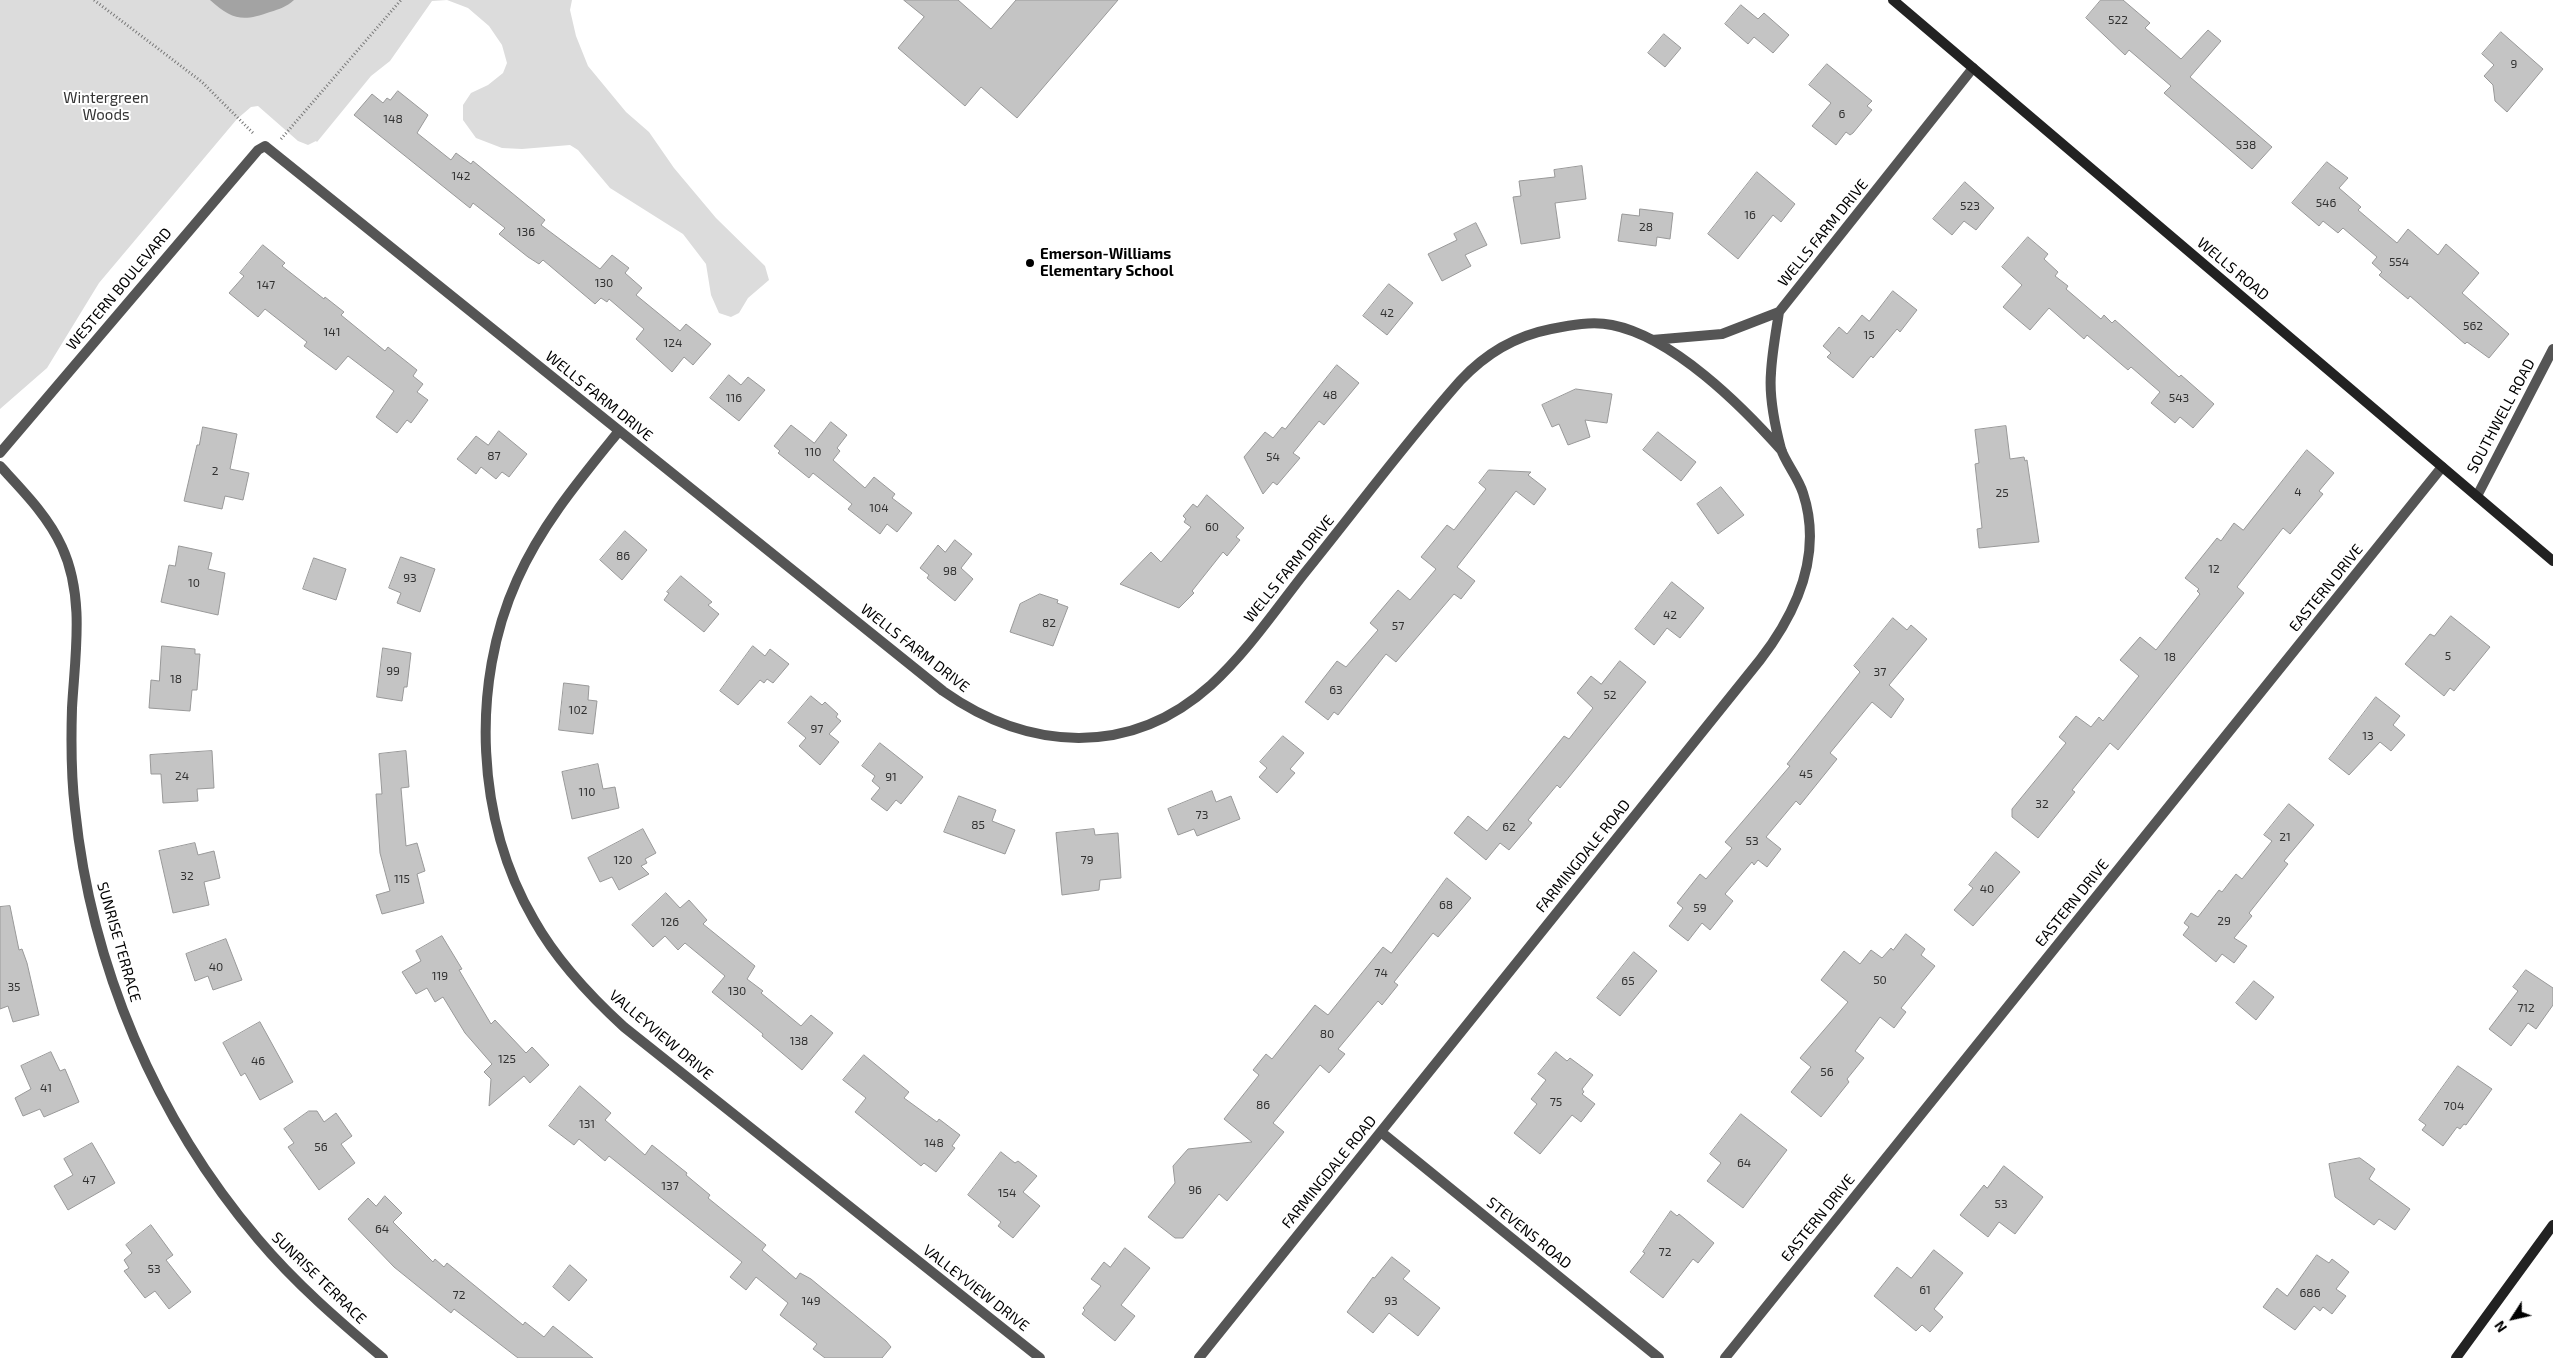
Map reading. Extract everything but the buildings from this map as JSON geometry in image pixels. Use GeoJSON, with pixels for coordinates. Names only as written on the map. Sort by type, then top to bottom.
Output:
{"type":"FeatureCollection","features":[{"type":"Feature","properties":{"kind":"main road","name":"WELLS ROAD"},"geometry":{"type":"LineString","coordinates":[[1893,0],[2553,561]]}},
{"type":"Feature","properties":{"kind":"main road"},"geometry":{"type":"LineString","coordinates":[[2456,1358],[2553,1225]]}},
{"type":"Feature","properties":{"kind":"street","name":"WELLS FARM DRIVE"},"geometry":{"type":"LineString","coordinates":[[1651,340],[1722,334],[1779,312],[1973,68]]}},
{"type":"Feature","properties":{"kind":"street","name":"WELLS FARM DRIVE"},"geometry":{"type":"LineString","coordinates":[[266,148],[956,701],[993,721],[1019,730],[1060,738],[1090,739],[1118,734],[1153,722],[1184,705],[1218,678],[1244,650],[1454,388],[1476,365],[1493,352],[1530,334],[1578,324],[1613,326],[1633,331],[1675,355],[1716,386],[1757,423],[1782,451]]}},
{"type":"Feature","properties":{"kind":"street","name":"WESTERN BOULEVARD"},"geometry":{"type":"LineString","coordinates":[[0,453],[266,148]]}},
{"type":"Feature","properties":{"kind":"street","name":"FARMINGDALE ROAD"},"geometry":{"type":"LineString","coordinates":[[1199,1358],[1760,660],[1784,626],[1803,582],[1810,536],[1804,495],[1795,471],[1782,451],[1772,395],[1770,373],[1779,312]]}},
{"type":"Feature","properties":{"kind":"street","name":"SOUTHWELL ROAD"},"geometry":{"type":"LineString","coordinates":[[2476,496],[2553,349]]}},
{"type":"Feature","properties":{"kind":"street","name":"VALLEYVIEW DRIVE"},"geometry":{"type":"LineString","coordinates":[[619,430],[566,498],[538,540],[511,593],[494,648],[487,709],[490,783],[503,845],[526,907],[548,944],[574,977],[624,1027],[1040,1358]]}},
{"type":"Feature","properties":{"kind":"street","name":"SUNRISE TERRACE"},"geometry":{"type":"LineString","coordinates":[[0,466],[49,523],[62,546],[71,572],[76,614],[71,746],[77,830],[87,884],[103,949],[132,1033],[157,1087],[183,1133],[243,1220],[306,1290],[383,1358]]}},
{"type":"Feature","properties":{"kind":"street","name":"EASTERN DRIVE"},"geometry":{"type":"LineString","coordinates":[[1725,1358],[2442,467]]}},
{"type":"Feature","properties":{"kind":"street","name":"STEVENS ROAD"},"geometry":{"type":"LineString","coordinates":[[1381,1132],[1659,1358]]}},
{"type":"Feature","properties":{"kind":"path"},"geometry":{"type":"LineString","coordinates":[[94,0],[202,82],[266,148],[401,0]]}},
{"type":"Feature","properties":{"kind":"green space","name":"Wintergreen Woods"},"geometry":{"type":"Polygon","coordinates":[[[0,0],[447,0],[432,1],[390,61],[371,76],[317,142],[308,145],[298,141],[258,106],[251,107],[237,119],[99,283],[47,368],[0,409],[0,0]]]}},
{"type":"Feature","properties":{"kind":"green space"},"geometry":{"type":"Polygon","coordinates":[[[447,0],[572,0],[570,10],[576,36],[588,66],[626,112],[649,132],[674,168],[716,218],[765,266],[769,280],[748,298],[739,313],[731,317],[719,313],[711,295],[706,264],[683,234],[610,188],[578,150],[570,145],[522,149],[502,148],[476,138],[463,120],[463,105],[471,93],[488,85],[503,73],[507,63],[502,45],[489,26],[468,8],[447,0]]]}},
{"type":"Feature","properties":{"kind":"shaded area"},"geometry":{"type":"Polygon","coordinates":[[[210,0],[294,0],[277,10],[245,18],[225,12],[210,0]]]}},
{"type":"Feature","properties":{"kind":"place","name":"Emerson-Williams Elementary School"},"geometry":{"type":"Point","coordinates":[1030,263]}}]}
